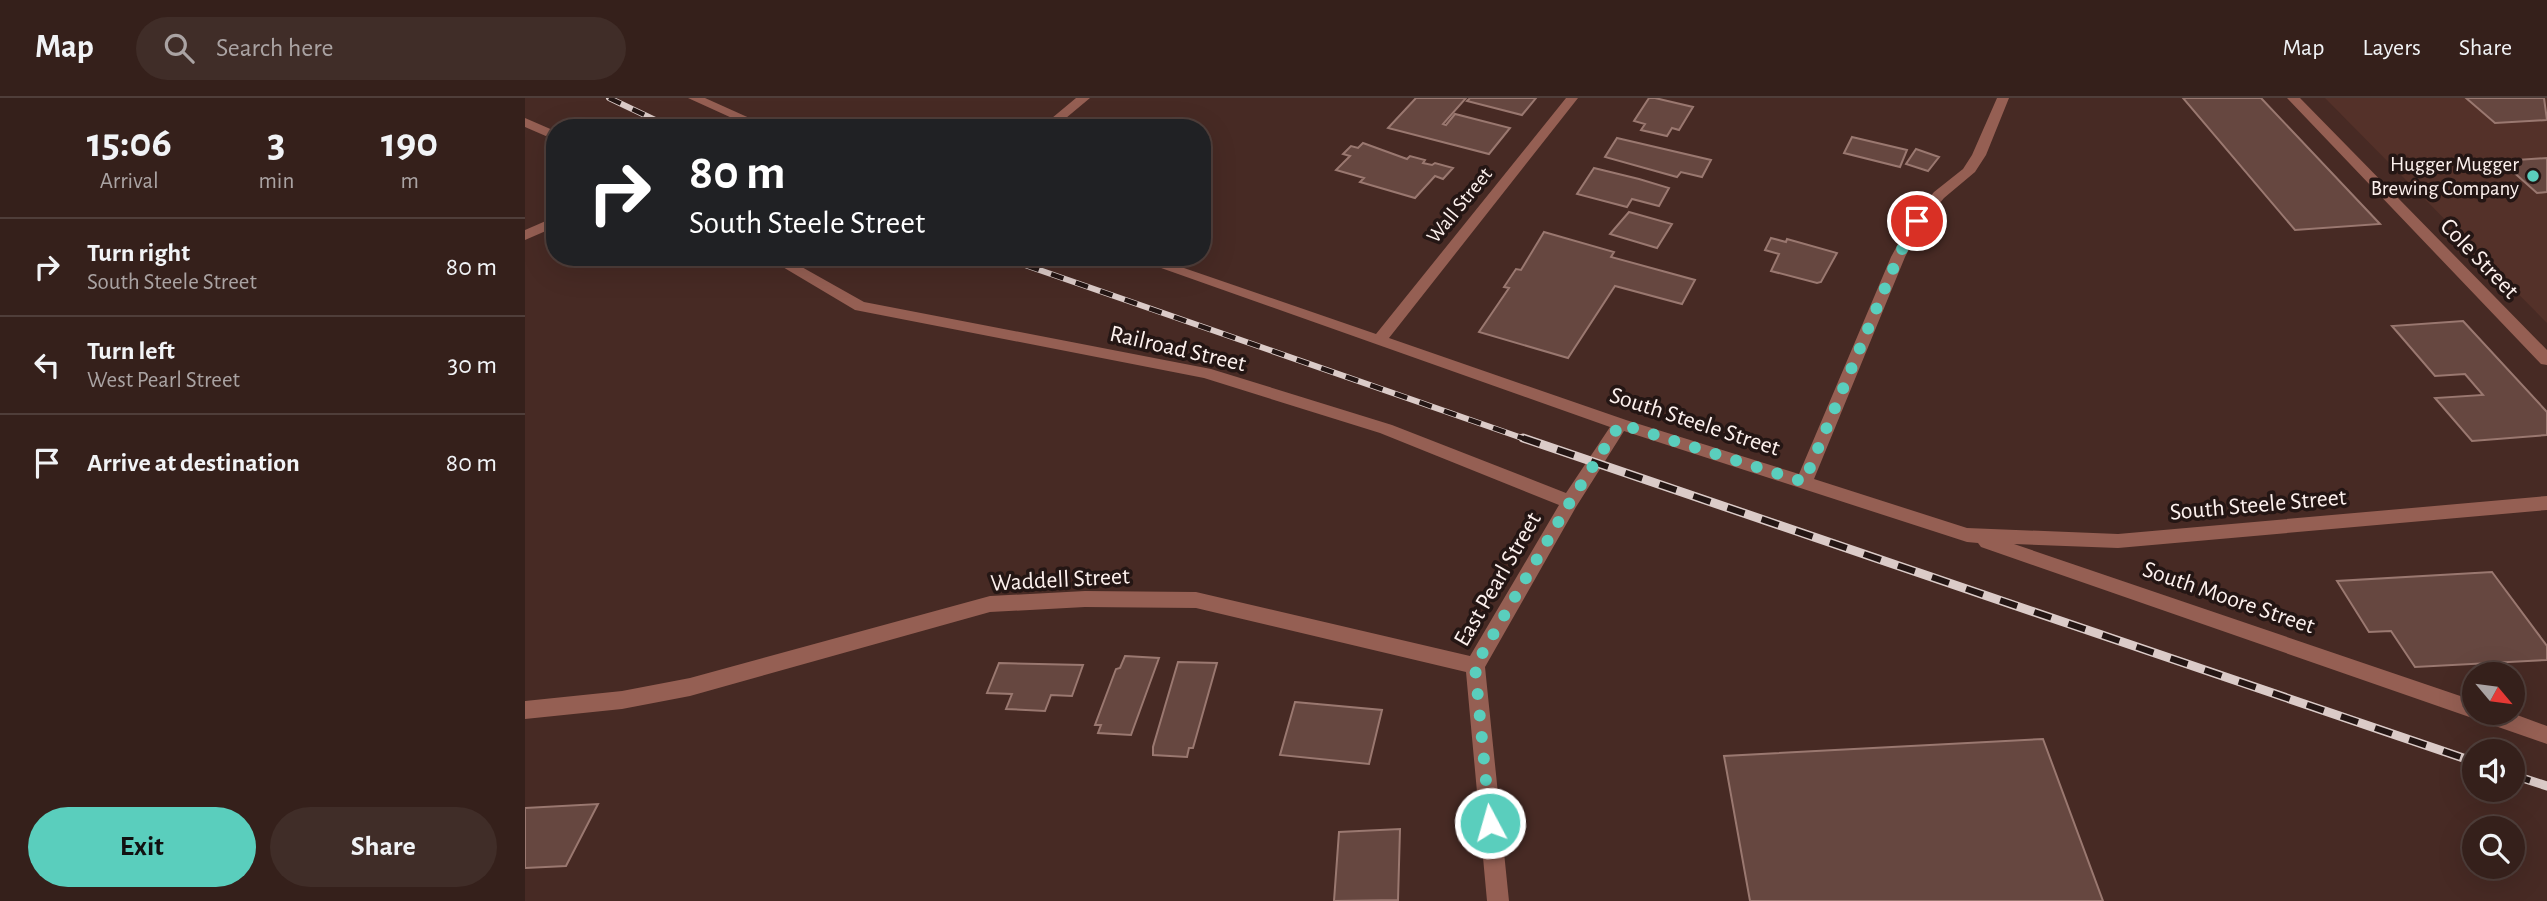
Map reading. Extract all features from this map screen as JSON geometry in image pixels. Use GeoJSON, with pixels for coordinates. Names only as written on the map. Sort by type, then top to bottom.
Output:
{"type":"FeatureCollection","features":[{"type":"Feature","properties":{"kind":"street"},"geometry":{"type":"LineString","coordinates":[[694,98],[744,119]]}},
{"type":"Feature","properties":{"kind":"street"},"geometry":{"type":"LineString","coordinates":[[1057,119],[1084,98]]}},
{"type":"Feature","properties":{"kind":"street","name":"Wall Street"},"geometry":{"type":"LineString","coordinates":[[1380,338],[1572,98]]}},
{"type":"Feature","properties":{"kind":"street"},"geometry":{"type":"LineString","coordinates":[[1804,482],[1898,257],[1917,221],[1940,195],[1968,172],[1979,155],[2003,98]]}},
{"type":"Feature","properties":{"kind":"street","name":"Cole Street"},"geometry":{"type":"LineString","coordinates":[[2293,98],[2547,360]]}},
{"type":"Feature","properties":{"kind":"street"},"geometry":{"type":"LineString","coordinates":[[525,122],[546,132]]}},
{"type":"Feature","properties":{"kind":"street"},"geometry":{"type":"LineString","coordinates":[[525,236],[546,226]]}},
{"type":"Feature","properties":{"kind":"street","name":"Railroad Street"},"geometry":{"type":"LineString","coordinates":[[789,266],[860,306],[1205,373],[1386,429],[1570,502]]}},
{"type":"Feature","properties":{"kind":"street","name":"South Steele Street"},"geometry":{"type":"LineString","coordinates":[[1164,266],[1380,338],[1620,424],[1967,535],[2118,541],[2547,503]]}},
{"type":"Feature","properties":{"kind":"street","name":"East Pearl Street"},"geometry":{"type":"LineString","coordinates":[[1498,901],[1475,666],[1570,502],[1620,424]]}},
{"type":"Feature","properties":{"kind":"street","name":"South Moore Street"},"geometry":{"type":"LineString","coordinates":[[1967,535],[2462,706]]}},
{"type":"Feature","properties":{"kind":"street","name":"Waddell Street"},"geometry":{"type":"LineString","coordinates":[[525,709],[622,699],[690,687],[991,604],[1085,598],[1196,600],[1475,666]]}},
{"type":"Feature","properties":{"kind":"street"},"geometry":{"type":"LineString","coordinates":[[2520,725],[2547,734]]}},
{"type":"Feature","properties":{"kind":"shaded area"},"geometry":{"type":"Polygon","coordinates":[[[2325,98],[2547,98],[2547,323],[2325,98]]]}},
{"type":"Feature","properties":{"kind":"building"},"geometry":{"type":"Polygon","coordinates":[[[1416,98],[1466,98],[1443,124],[1446,125],[1455,114],[1510,128],[1489,154],[1388,128],[1416,98]]]}},
{"type":"Feature","properties":{"kind":"building"},"geometry":{"type":"Polygon","coordinates":[[[1470,98],[1536,98],[1522,115],[1467,101],[1470,98]]]}},
{"type":"Feature","properties":{"kind":"building"},"geometry":{"type":"Polygon","coordinates":[[[1649,98],[1693,107],[1679,130],[1672,128],[1667,136],[1641,130],[1645,124],[1634,121],[1649,98]]]}},
{"type":"Feature","properties":{"kind":"building"},"geometry":{"type":"Polygon","coordinates":[[[2183,98],[2261,98],[2380,224],[2295,230],[2183,98]]]}},
{"type":"Feature","properties":{"kind":"building"},"geometry":{"type":"Polygon","coordinates":[[[2466,98],[2544,98],[2547,120],[2495,123],[2466,98]]]}},
{"type":"Feature","properties":{"kind":"building"},"geometry":{"type":"Polygon","coordinates":[[[1852,137],[1907,150],[1900,167],[1844,153],[1852,137]]]}},
{"type":"Feature","properties":{"kind":"building"},"geometry":{"type":"Polygon","coordinates":[[[1617,138],[1711,160],[1702,177],[1681,172],[1677,177],[1605,157],[1617,138]]]}},
{"type":"Feature","properties":{"kind":"building"},"geometry":{"type":"Polygon","coordinates":[[[1363,143],[1407,159],[1410,156],[1425,160],[1423,163],[1453,168],[1443,179],[1435,176],[1415,198],[1360,182],[1364,178],[1336,170],[1350,156],[1343,154],[1351,146],[1358,148],[1363,143]]]}},
{"type":"Feature","properties":{"kind":"building"},"geometry":{"type":"Polygon","coordinates":[[[1916,149],[1939,157],[1928,171],[1906,164],[1916,149]]]}},
{"type":"Feature","properties":{"kind":"building","name":"Hugger Mugger Brewing Company"},"geometry":{"type":"Polygon","coordinates":[[[2547,158],[2547,192],[2537,193],[2501,161],[2547,158]]]}},
{"type":"Feature","properties":{"kind":"building"},"geometry":{"type":"Polygon","coordinates":[[[1594,168],[1669,188],[1659,206],[1632,199],[1627,207],[1577,194],[1594,168]]]}},
{"type":"Feature","properties":{"kind":"building"},"geometry":{"type":"Polygon","coordinates":[[[1629,212],[1672,224],[1657,248],[1610,234],[1629,212]]]}},
{"type":"Feature","properties":{"kind":"building"},"geometry":{"type":"Polygon","coordinates":[[[1544,232],[1614,252],[1611,257],[1695,280],[1682,304],[1615,286],[1568,358],[1479,332],[1509,288],[1504,287],[1516,269],[1521,270],[1544,232]]]}},
{"type":"Feature","properties":{"kind":"building"},"geometry":{"type":"Polygon","coordinates":[[[1771,238],[1786,242],[1787,239],[1837,253],[1821,282],[1817,283],[1771,271],[1779,254],[1765,250],[1771,238]]]}},
{"type":"Feature","properties":{"kind":"building"},"geometry":{"type":"Polygon","coordinates":[[[2463,321],[2547,412],[2547,435],[2472,441],[2435,398],[2483,395],[2465,374],[2435,376],[2392,326],[2463,321]]]}},
{"type":"Feature","properties":{"kind":"building"},"geometry":{"type":"Polygon","coordinates":[[[2492,572],[2547,646],[2547,660],[2462,662],[2462,665],[2415,667],[2391,631],[2369,632],[2337,581],[2492,572]]]}},
{"type":"Feature","properties":{"kind":"building"},"geometry":{"type":"Polygon","coordinates":[[[1125,656],[1159,658],[1131,735],[1098,733],[1101,725],[1095,725],[1116,669],[1120,668],[1125,656]]]}},
{"type":"Feature","properties":{"kind":"building"},"geometry":{"type":"Polygon","coordinates":[[[1178,662],[1217,663],[1193,748],[1189,748],[1187,757],[1153,755],[1153,747],[1178,662]]]}},
{"type":"Feature","properties":{"kind":"building"},"geometry":{"type":"Polygon","coordinates":[[[999,663],[1083,665],[1072,696],[1051,695],[1045,711],[1006,709],[1012,694],[987,693],[999,663]]]}},
{"type":"Feature","properties":{"kind":"building"},"geometry":{"type":"Polygon","coordinates":[[[1295,702],[1382,710],[1369,764],[1280,755],[1295,702]]]}},
{"type":"Feature","properties":{"kind":"building"},"geometry":{"type":"Polygon","coordinates":[[[2043,739],[2103,901],[1750,901],[1724,756],[2043,739]]]}},
{"type":"Feature","properties":{"kind":"building"},"geometry":{"type":"Polygon","coordinates":[[[598,804],[566,866],[525,868],[525,808],[598,804]]]}},
{"type":"Feature","properties":{"kind":"building"},"geometry":{"type":"Polygon","coordinates":[[[1400,829],[1398,900],[1334,901],[1339,832],[1400,829]]]}},
{"type":"Feature","properties":{"kind":"railway"},"geometry":{"type":"LineString","coordinates":[[609,98],[653,119]]}},
{"type":"Feature","properties":{"kind":"railway"},"geometry":{"type":"LineString","coordinates":[[1028,266],[1528,440]]}},
{"type":"Feature","properties":{"kind":"railway"},"geometry":{"type":"LineString","coordinates":[[1523,438],[2462,758]]}},
{"type":"Feature","properties":{"kind":"railway"},"geometry":{"type":"LineString","coordinates":[[2525,779],[2547,786]]}},
{"type":"Feature","properties":{"kind":"place","name":"Hugger Mugger Brewing Company"},"geometry":{"type":"Point","coordinates":[2533,176]}},
{"type":"Feature","properties":{"kind":"route"},"geometry":{"type":"LineString","coordinates":[[1490,823],[1475,666],[1570,502],[1620,424],[1804,482],[1898,257],[1917,221]]}}]}
